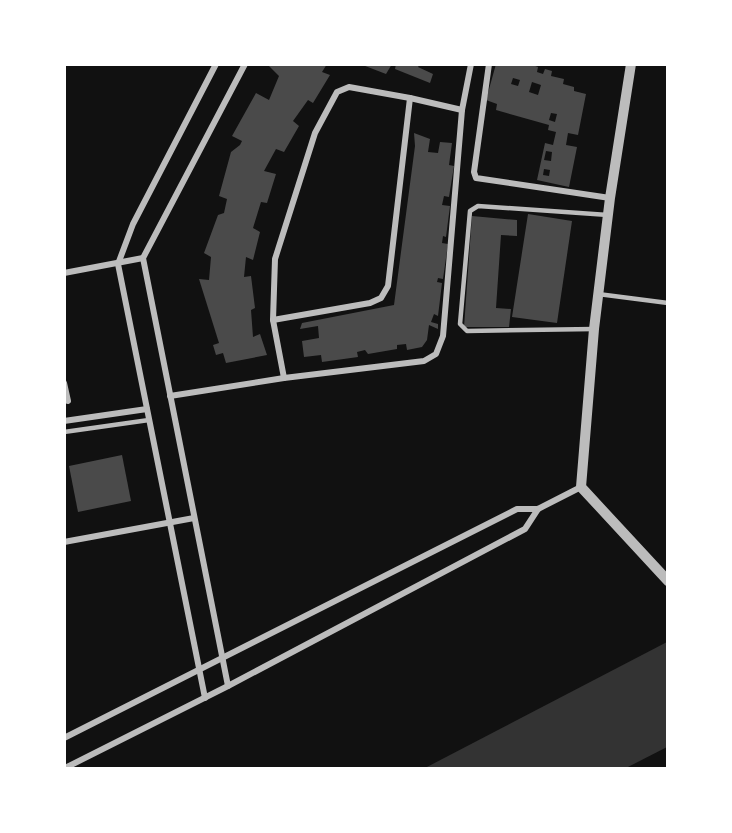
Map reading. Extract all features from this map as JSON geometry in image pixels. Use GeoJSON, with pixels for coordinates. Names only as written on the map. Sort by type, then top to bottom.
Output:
{"type":"FeatureCollection","features":[{"type":"Feature","properties":{"kind":"street"},"geometry":{"type":"LineString","coordinates":[[205,698],[118,264],[134,224],[216,64]]}},
{"type":"Feature","properties":{"kind":"street"},"geometry":{"type":"LineString","coordinates":[[228,686],[143,258],[245,64]]}},
{"type":"Feature","properties":{"kind":"street"},"geometry":{"type":"LineString","coordinates":[[170,396],[284,378],[424,360],[436,354],[443,336],[462,110],[471,64]]}},
{"type":"Feature","properties":{"kind":"street"},"geometry":{"type":"LineString","coordinates":[[489,64],[474,172],[476,178],[610,198]]}},
{"type":"Feature","properties":{"kind":"street"},"geometry":{"type":"LineString","coordinates":[[631,64],[598,294],[581,487],[668,581]]}},
{"type":"Feature","properties":{"kind":"street"},"geometry":{"type":"LineString","coordinates":[[284,378],[273,320],[275,259],[315,133],[337,92],[349,87],[462,110]]}},
{"type":"Feature","properties":{"kind":"street"},"geometry":{"type":"LineString","coordinates":[[273,320],[370,303],[381,298],[388,286],[410,98]]}},
{"type":"Feature","properties":{"kind":"street"},"geometry":{"type":"LineString","coordinates":[[64,273],[143,258]]}},
{"type":"Feature","properties":{"kind":"street"},"geometry":{"type":"LineString","coordinates":[[64,383],[68,401]]}},
{"type":"Feature","properties":{"kind":"street"},"geometry":{"type":"LineString","coordinates":[[64,421],[147,409]]}},
{"type":"Feature","properties":{"kind":"street"},"geometry":{"type":"LineString","coordinates":[[64,738],[517,509],[538,509],[581,487]]}},
{"type":"Feature","properties":{"kind":"street"},"geometry":{"type":"LineString","coordinates":[[64,768],[205,698],[525,529],[538,509]]}},
{"type":"Feature","properties":{"kind":"street"},"geometry":{"type":"LineString","coordinates":[[64,542],[195,518]]}},
{"type":"Feature","properties":{"kind":"lane"},"geometry":{"type":"LineString","coordinates":[[594,329],[467,331],[460,324],[470,211],[478,206],[608,215]]}},
{"type":"Feature","properties":{"kind":"lane"},"geometry":{"type":"LineString","coordinates":[[598,294],[668,303]]}},
{"type":"Feature","properties":{"kind":"lane"},"geometry":{"type":"LineString","coordinates":[[64,432],[149,420]]}},
{"type":"Feature","properties":{"kind":"shaded area"},"geometry":{"type":"Polygon","coordinates":[[[667,642],[667,747],[626,768],[425,768],[667,642]]]}},
{"type":"Feature","properties":{"kind":"building"},"geometry":{"type":"Polygon","coordinates":[[[267,64],[327,64],[322,72],[330,75],[313,103],[308,100],[293,121],[299,126],[284,152],[276,149],[264,171],[276,174],[267,203],[261,202],[253,228],[260,232],[253,260],[246,257],[244,277],[251,276],[255,308],[251,310],[253,337],[260,334],[267,355],[226,363],[223,353],[216,355],[213,345],[219,343],[199,279],[209,280],[211,257],[204,253],[218,215],[224,213],[227,199],[219,196],[231,152],[242,141],[232,136],[256,93],[269,100],[279,76],[267,64]]]}},
{"type":"Feature","properties":{"kind":"building"},"geometry":{"type":"Polygon","coordinates":[[[360,64],[392,64],[386,74],[360,64]]]}},
{"type":"Feature","properties":{"kind":"building"},"geometry":{"type":"Polygon","coordinates":[[[396,64],[420,64],[418,67],[433,74],[430,83],[395,69],[396,64]]]}},
{"type":"Feature","properties":{"kind":"building"},"geometry":{"type":"Polygon","coordinates":[[[496,64],[530,64],[538,67],[537,72],[543,74],[545,69],[552,71],[551,76],[564,79],[563,84],[574,87],[574,91],[586,94],[578,135],[568,133],[566,145],[577,147],[569,187],[537,180],[545,143],[553,145],[556,132],[548,130],[549,125],[496,110],[497,104],[486,100],[496,64]],[[513,78],[511,84],[518,86],[520,80],[513,78]],[[532,82],[529,92],[538,95],[541,85],[532,82]],[[551,113],[549,120],[555,122],[557,114],[551,113]],[[546,151],[544,160],[551,161],[552,152],[546,151]],[[544,169],[543,175],[549,176],[550,170],[544,169]]]}},
{"type":"Feature","properties":{"kind":"building"},"geometry":{"type":"Polygon","coordinates":[[[414,133],[430,139],[428,152],[438,153],[440,142],[452,143],[449,165],[454,166],[449,197],[444,196],[442,205],[450,206],[446,237],[443,236],[442,243],[448,244],[443,279],[438,278],[437,282],[442,283],[438,316],[434,314],[431,322],[438,324],[438,329],[429,325],[427,340],[422,347],[407,350],[406,344],[397,345],[397,349],[368,354],[365,350],[357,352],[358,357],[322,362],[321,355],[304,357],[302,341],[319,338],[318,326],[300,329],[302,323],[394,305],[415,146],[414,133]]]}},
{"type":"Feature","properties":{"kind":"building"},"geometry":{"type":"Polygon","coordinates":[[[528,214],[572,221],[557,323],[512,317],[528,214]]]}},
{"type":"Feature","properties":{"kind":"building"},"geometry":{"type":"Polygon","coordinates":[[[472,216],[517,220],[517,236],[501,235],[496,308],[511,309],[509,327],[464,327],[472,216]]]}},
{"type":"Feature","properties":{"kind":"building"},"geometry":{"type":"Polygon","coordinates":[[[122,455],[131,501],[78,512],[69,466],[122,455]]]}}]}
